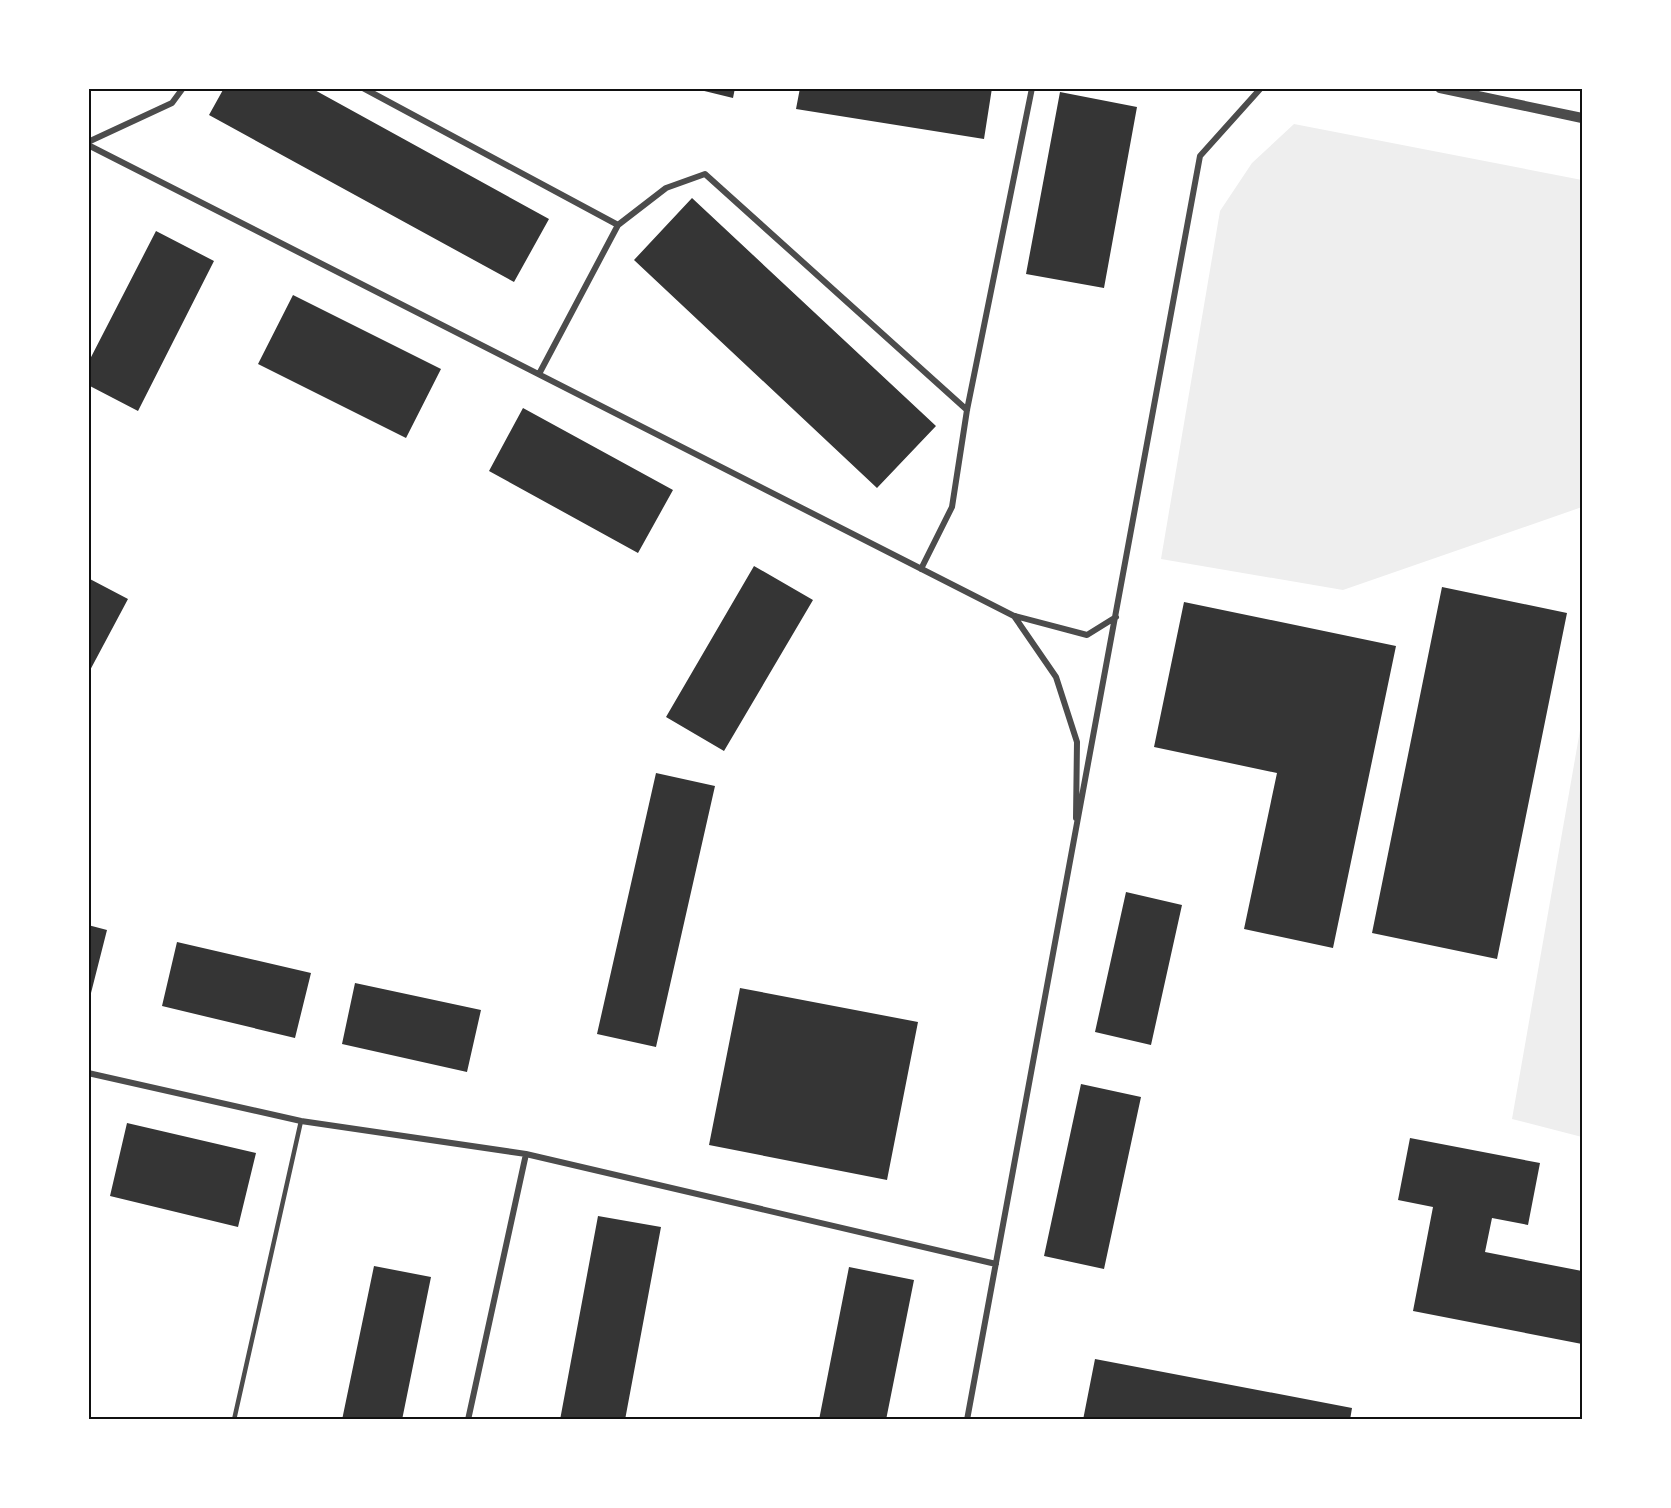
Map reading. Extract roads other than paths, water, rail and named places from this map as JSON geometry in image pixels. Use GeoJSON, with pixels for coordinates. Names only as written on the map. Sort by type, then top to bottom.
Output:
{"type":"FeatureCollection","features":[{"type":"Feature","properties":{"kind":"street"},"geometry":{"type":"LineString","coordinates":[[88,143],[172,103],[183,88]]}},
{"type":"Feature","properties":{"kind":"street"},"geometry":{"type":"LineString","coordinates":[[363,88],[618,225]]}},
{"type":"Feature","properties":{"kind":"street"},"geometry":{"type":"LineString","coordinates":[[921,569],[952,507],[967,410],[1032,88]]}},
{"type":"Feature","properties":{"kind":"street"},"geometry":{"type":"LineString","coordinates":[[967,1419],[1200,156],[1261,88]]}},
{"type":"Feature","properties":{"kind":"street"},"geometry":{"type":"LineString","coordinates":[[1440,88],[1582,118]]}},
{"type":"Feature","properties":{"kind":"street"},"geometry":{"type":"LineString","coordinates":[[88,143],[1014,616],[1087,635],[1116,617]]}},
{"type":"Feature","properties":{"kind":"street"},"geometry":{"type":"LineString","coordinates":[[539,374],[618,225],[666,188],[705,174],[967,410]]}},
{"type":"Feature","properties":{"kind":"street"},"geometry":{"type":"LineString","coordinates":[[1014,616],[1056,678],[1077,742],[1076,836]]}},
{"type":"Feature","properties":{"kind":"street"},"geometry":{"type":"LineString","coordinates":[[88,1073],[301,1121],[526,1154],[996,1264]]}},
{"type":"Feature","properties":{"kind":"street"},"geometry":{"type":"LineString","coordinates":[[468,1419],[526,1154]]}},
{"type":"Feature","properties":{"kind":"lane"},"geometry":{"type":"LineString","coordinates":[[234,1419],[301,1121]]}}]}
